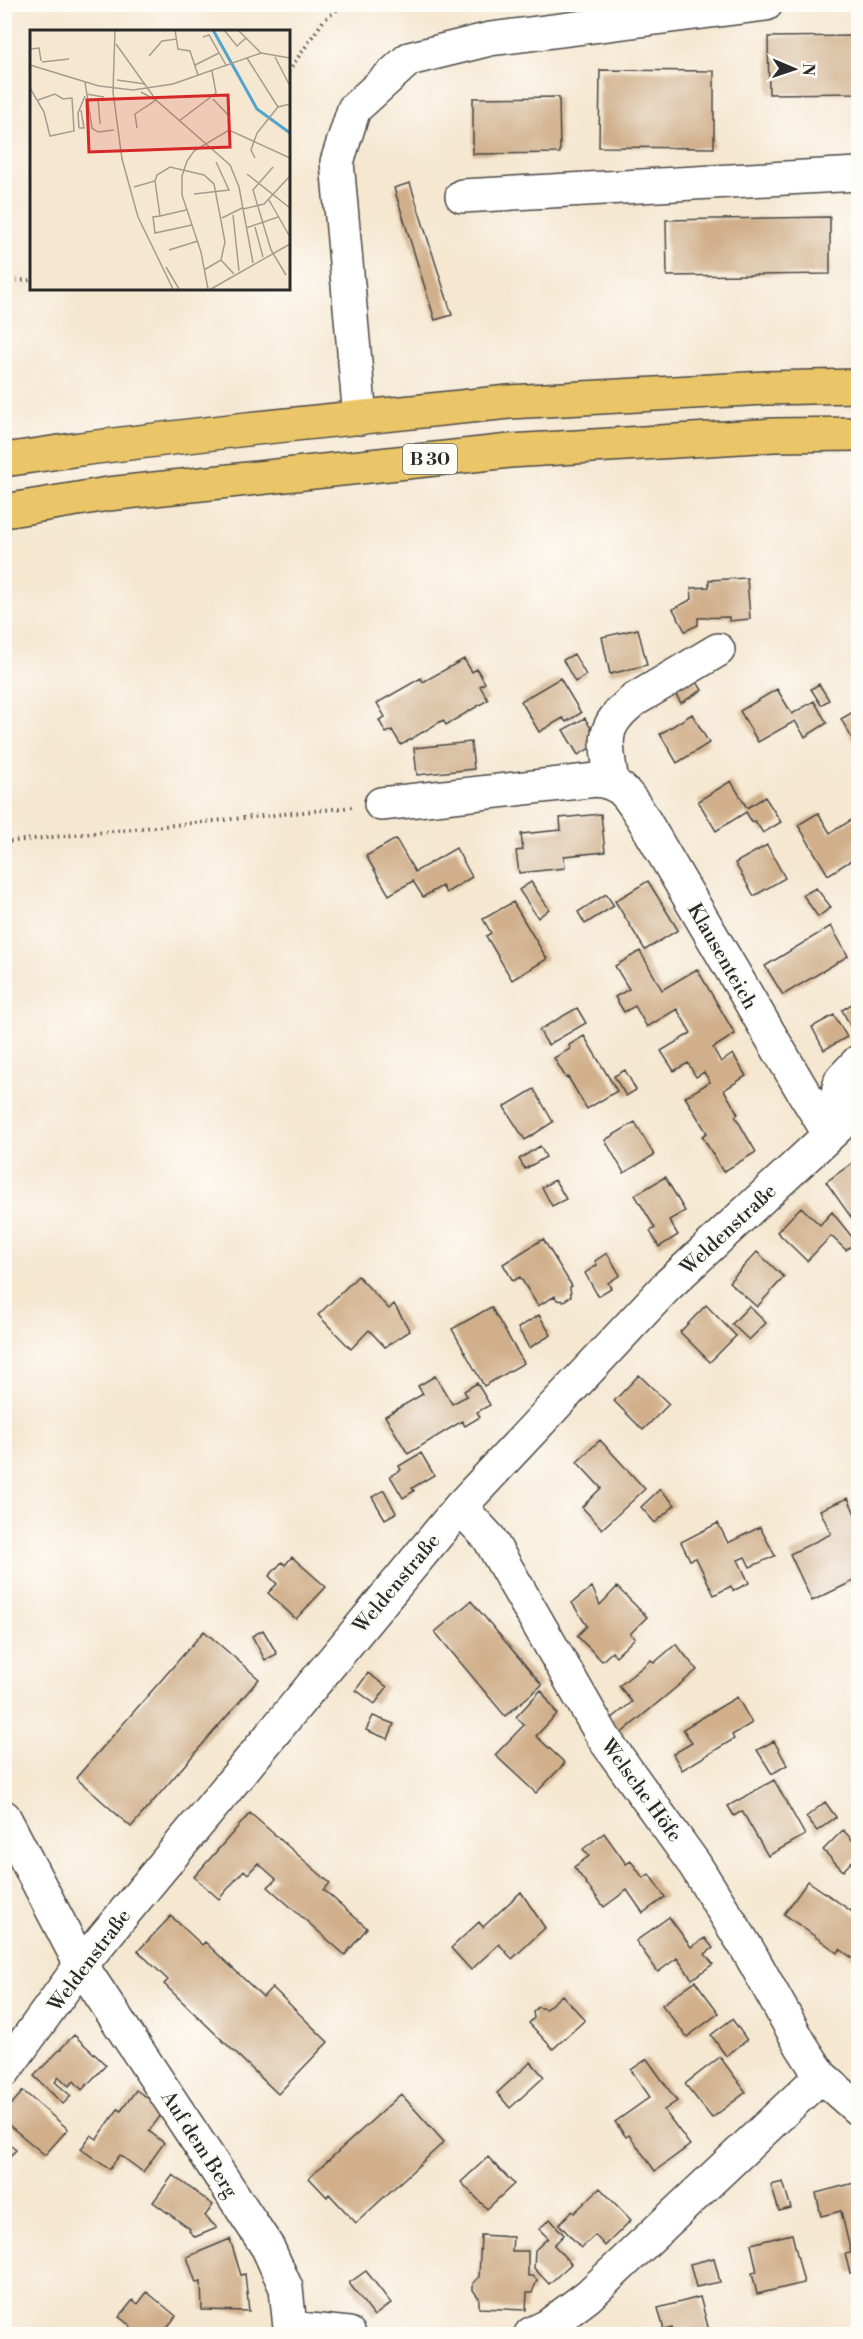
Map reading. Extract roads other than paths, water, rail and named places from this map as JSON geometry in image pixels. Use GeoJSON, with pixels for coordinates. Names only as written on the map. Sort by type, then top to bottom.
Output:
{"type":"FeatureCollection","features":[{"type":"Feature","properties":{"kind":"highway"},"geometry":{"type":"LineString","coordinates":[[4,460],[80,448],[509,402],[766,388],[858,386]]}},
{"type":"Feature","properties":{"kind":"highway","name":"B 30"},"geometry":{"type":"LineString","coordinates":[[4,511],[108,494],[510,451],[774,435],[858,434]]}},
{"type":"Feature","properties":{"kind":"street"},"geometry":{"type":"LineString","coordinates":[[360,418],[337,162],[354,109],[409,58],[490,39],[766,4]]}},
{"type":"Feature","properties":{"kind":"street"},"geometry":{"type":"LineString","coordinates":[[462,196],[858,174]]}},
{"type":"Feature","properties":{"kind":"street"},"geometry":{"type":"LineString","coordinates":[[381,804],[596,780],[612,782],[606,743],[611,723],[621,710],[718,650]]}},
{"type":"Feature","properties":{"kind":"street","name":"Klausenteich"},"geometry":{"type":"LineString","coordinates":[[612,782],[628,796],[641,815],[829,1133]]}},
{"type":"Feature","properties":{"kind":"street"},"geometry":{"type":"LineString","coordinates":[[829,1133],[841,1080],[858,1062]]}},
{"type":"Feature","properties":{"kind":"street","name":"Weldenstraße"},"geometry":{"type":"LineString","coordinates":[[4,2071],[81,1965],[460,1508],[667,1286],[858,1108]]}},
{"type":"Feature","properties":{"kind":"street","name":"Welsche Höfe"},"geometry":{"type":"LineString","coordinates":[[460,1508],[489,1538],[605,1740],[696,1865],[821,2076],[858,2109]]}},
{"type":"Feature","properties":{"kind":"street","name":"Auf dem Berg"},"geometry":{"type":"LineString","coordinates":[[6,1821],[81,1965],[268,2248],[285,2288],[290,2331]]}},
{"type":"Feature","properties":{"kind":"street"},"geometry":{"type":"LineString","coordinates":[[531,2334],[548,2326],[588,2296],[821,2076]]}},
{"type":"Feature","properties":{"kind":"street"},"geometry":{"type":"LineString","coordinates":[[290,2331],[349,2334]]}}]}
